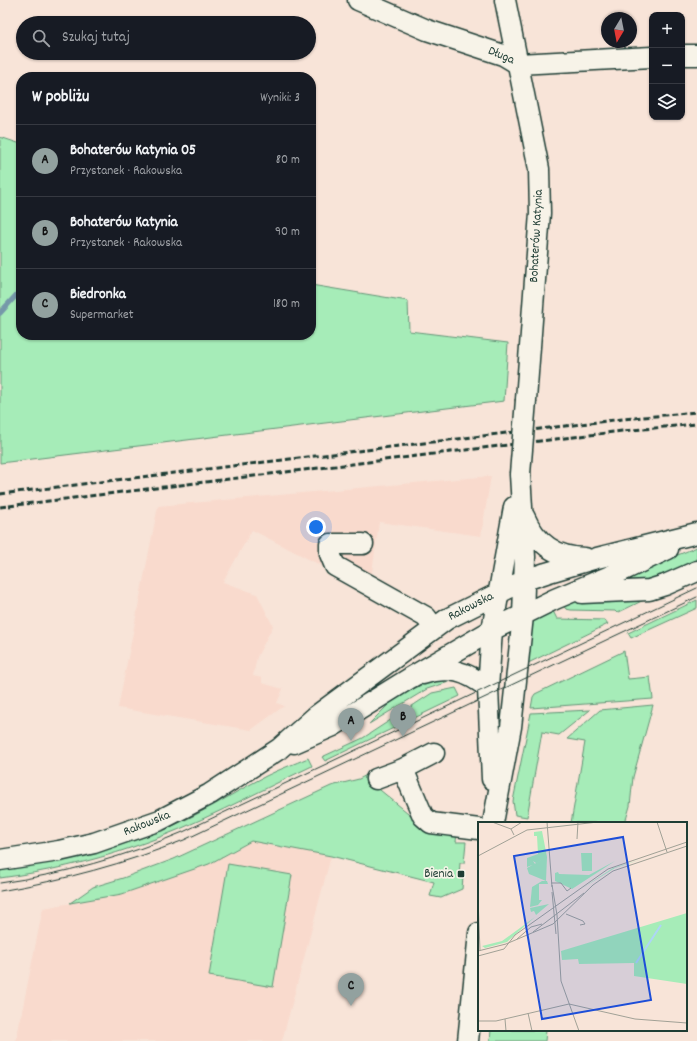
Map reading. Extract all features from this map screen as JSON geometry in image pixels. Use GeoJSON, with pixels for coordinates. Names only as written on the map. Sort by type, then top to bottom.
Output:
{"type":"FeatureCollection","features":[{"type":"Feature","properties":{"kind":"street","name":"Długa"},"geometry":{"type":"LineString","coordinates":[[358,0],[427,30],[504,55],[518,64],[649,57]]}},
{"type":"Feature","properties":{"kind":"street","name":"Bohaterów Katynia"},"geometry":{"type":"LineString","coordinates":[[488,822],[488,688],[492,630],[506,560],[520,474],[540,213],[539,169],[505,0]]}},
{"type":"Feature","properties":{"kind":"street"},"geometry":{"type":"LineString","coordinates":[[685,56],[697,55]]}},
{"type":"Feature","properties":{"kind":"street","name":"Bohaterów Katynia"},"geometry":{"type":"LineString","coordinates":[[488,822],[511,727],[523,616],[525,580],[520,474]]}},
{"type":"Feature","properties":{"kind":"street"},"geometry":{"type":"LineString","coordinates":[[523,515],[531,531],[546,547],[578,558],[597,558]]}},
{"type":"Feature","properties":{"kind":"street","name":"Rakowska"},"geometry":{"type":"LineString","coordinates":[[0,860],[59,851],[94,842],[160,820],[210,794],[279,749],[316,716],[447,619],[525,580],[597,558],[697,534]]}},
{"type":"Feature","properties":{"kind":"street","name":"Rakowska"},"geometry":{"type":"LineString","coordinates":[[279,749],[333,726],[410,678],[492,630],[555,599],[697,534]]}},
{"type":"Feature","properties":{"kind":"street"},"geometry":{"type":"LineString","coordinates":[[363,544],[330,544],[330,554],[335,566],[426,617],[434,628]]}},
{"type":"Feature","properties":{"kind":"street"},"geometry":{"type":"LineString","coordinates":[[568,594],[649,590],[697,571]]}},
{"type":"Feature","properties":{"kind":"street"},"geometry":{"type":"LineString","coordinates":[[410,678],[439,669],[466,674],[488,688]]}},
{"type":"Feature","properties":{"kind":"street"},"geometry":{"type":"LineString","coordinates":[[376,779],[403,769],[434,753]]}},
{"type":"Feature","properties":{"kind":"street"},"geometry":{"type":"LineString","coordinates":[[403,769],[423,816],[431,823],[478,824]]}},
{"type":"Feature","properties":{"kind":"street"},"geometry":{"type":"LineString","coordinates":[[468,1041],[478,943]]}},
{"type":"Feature","properties":{"kind":"shaded area"},"geometry":{"type":"Polygon","coordinates":[[[491,476],[481,536],[379,522],[371,580],[326,568],[252,530],[223,582],[257,594],[273,626],[257,657],[253,676],[262,678],[262,683],[283,689],[277,703],[284,706],[251,730],[118,708],[158,506],[491,476]]]}},
{"type":"Feature","properties":{"kind":"shaded area"},"geometry":{"type":"Polygon","coordinates":[[[251,841],[331,856],[282,1041],[16,1041],[43,908],[122,894],[209,864],[251,841]]]}},
{"type":"Feature","properties":{"kind":"green space"},"geometry":{"type":"Polygon","coordinates":[[[0,137],[16,142],[16,340],[316,340],[316,286],[408,301],[409,331],[508,343],[504,401],[0,463],[0,137]]]}},
{"type":"Feature","properties":{"kind":"green space"},"geometry":{"type":"Polygon","coordinates":[[[697,547],[697,565],[646,584],[615,581],[697,547]]]}},
{"type":"Feature","properties":{"kind":"green space"},"geometry":{"type":"Polygon","coordinates":[[[648,598],[617,613],[615,611],[571,610],[566,609],[561,603],[577,601],[648,598]]]}},
{"type":"Feature","properties":{"kind":"green space"},"geometry":{"type":"Polygon","coordinates":[[[697,600],[697,608],[631,638],[628,633],[697,600]]]}},
{"type":"Feature","properties":{"kind":"green space"},"geometry":{"type":"Polygon","coordinates":[[[552,609],[557,619],[605,620],[608,624],[522,666],[530,629],[534,620],[552,609]]]}},
{"type":"Feature","properties":{"kind":"green space"},"geometry":{"type":"Polygon","coordinates":[[[624,651],[628,679],[650,677],[653,699],[531,708],[535,694],[624,651]]]}},
{"type":"Feature","properties":{"kind":"green space"},"geometry":{"type":"Polygon","coordinates":[[[433,679],[455,680],[427,689],[369,724],[394,699],[433,679]]]}},
{"type":"Feature","properties":{"kind":"green space"},"geometry":{"type":"Polygon","coordinates":[[[456,688],[460,696],[325,761],[322,757],[363,738],[432,693],[456,688]]]}},
{"type":"Feature","properties":{"kind":"green space"},"geometry":{"type":"Polygon","coordinates":[[[653,705],[633,777],[630,806],[625,822],[571,822],[585,742],[567,739],[600,710],[653,705]]]}},
{"type":"Feature","properties":{"kind":"green space"},"geometry":{"type":"Polygon","coordinates":[[[590,710],[559,735],[542,732],[527,817],[515,815],[513,801],[531,713],[590,710]]]}},
{"type":"Feature","properties":{"kind":"green space"},"geometry":{"type":"Polygon","coordinates":[[[308,758],[312,766],[201,820],[156,839],[84,862],[51,870],[0,878],[0,870],[50,862],[99,851],[124,844],[172,826],[266,776],[308,758]]]}},
{"type":"Feature","properties":{"kind":"green space"},"geometry":{"type":"Polygon","coordinates":[[[372,772],[380,790],[430,831],[457,832],[456,842],[466,842],[464,863],[460,863],[459,876],[463,877],[462,889],[441,898],[430,896],[434,882],[331,856],[251,841],[209,864],[122,894],[70,903],[93,887],[123,878],[174,859],[331,786],[359,779],[372,772]]]}},
{"type":"Feature","properties":{"kind":"green space"},"geometry":{"type":"Polygon","coordinates":[[[228,864],[292,875],[273,987],[209,976],[228,864]]]}},
{"type":"Feature","properties":{"kind":"green space"},"geometry":{"type":"Polygon","coordinates":[[[491,1031],[546,1031],[545,1041],[490,1041],[491,1031]]]}},
{"type":"Feature","properties":{"kind":"waterway"},"geometry":{"type":"LineString","coordinates":[[0,313],[16,295]]}},
{"type":"Feature","properties":{"kind":"tram line"},"geometry":{"type":"LineString","coordinates":[[0,883],[47,875],[93,864],[139,849],[183,832],[697,588]]}},
{"type":"Feature","properties":{"kind":"tram line"},"geometry":{"type":"LineString","coordinates":[[0,891],[47,882],[116,864],[184,840],[697,597]]}},
{"type":"Feature","properties":{"kind":"railway"},"geometry":{"type":"LineString","coordinates":[[0,494],[623,419],[697,412]]}},
{"type":"Feature","properties":{"kind":"railway"},"geometry":{"type":"LineString","coordinates":[[0,507],[622,431],[697,424]]}},
{"type":"Feature","properties":{"kind":"place","name":"Bohaterów Katynia"},"geometry":{"type":"Point","coordinates":[403,737]}},
{"type":"Feature","properties":{"kind":"place","name":"Bohaterów Katynia 05"},"geometry":{"type":"Point","coordinates":[351,741]}},
{"type":"Feature","properties":{"kind":"place","name":"Bienia"},"geometry":{"type":"Point","coordinates":[461,874]}},
{"type":"Feature","properties":{"kind":"place","name":"Biedronka"},"geometry":{"type":"Point","coordinates":[351,1006]}}]}
